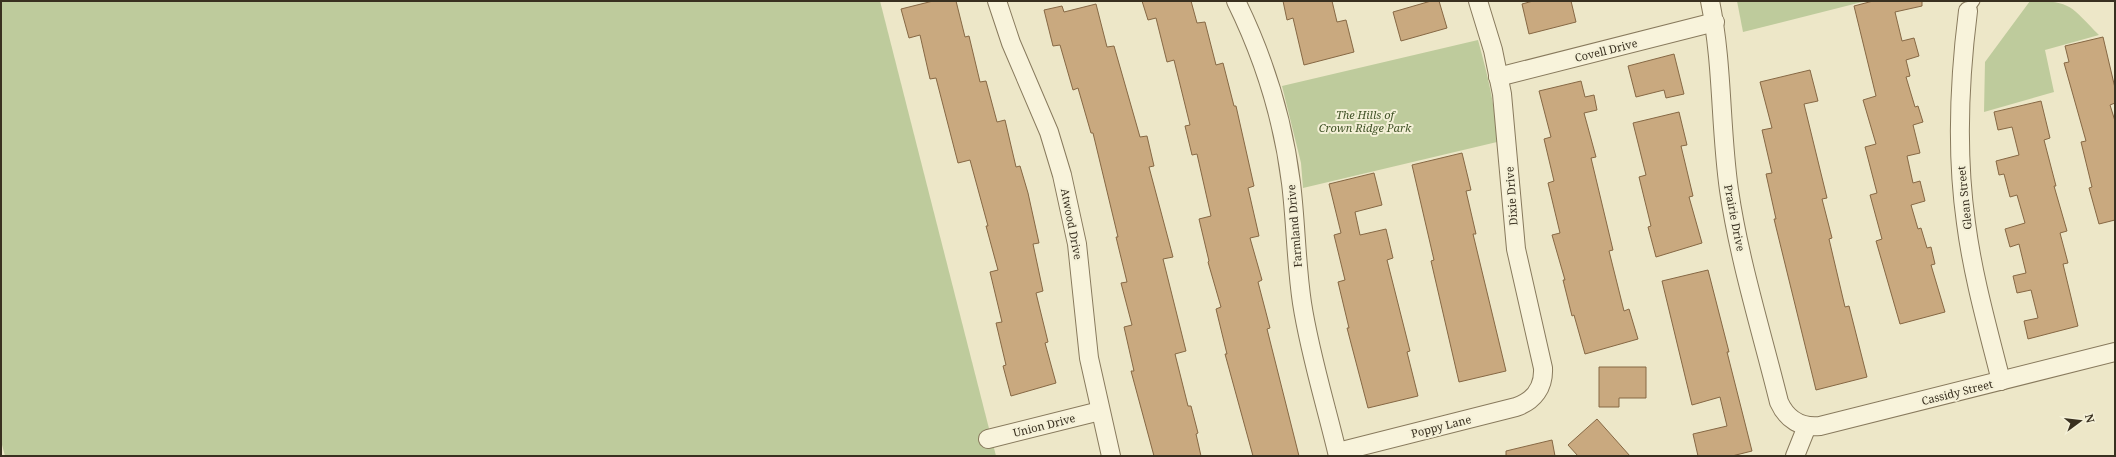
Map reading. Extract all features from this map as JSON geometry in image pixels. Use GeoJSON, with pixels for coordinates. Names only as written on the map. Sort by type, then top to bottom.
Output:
{"type":"FeatureCollection","features":[{"type":"Feature","properties":{"kind":"street","name":"Atwood Drive"},"geometry":{"type":"LineString","coordinates":[[997,1],[1011,43],[1046,126],[1062,174],[1077,244],[1085,332],[1100,411],[1111,456]]}},
{"type":"Feature","properties":{"kind":"street","name":"Farmland Drive"},"geometry":{"type":"LineString","coordinates":[[1236,1],[1260,57],[1279,120],[1291,181],[1302,303],[1311,346],[1338,454]]}},
{"type":"Feature","properties":{"kind":"street","name":"Dixie Drive"},"geometry":{"type":"LineString","coordinates":[[1478,1],[1498,77],[1506,129],[1511,209],[1516,249],[1543,368],[1543,379],[1539,390]]}},
{"type":"Feature","properties":{"kind":"street","name":"Prairie Drive"},"geometry":{"type":"LineString","coordinates":[[1710,1],[1721,75],[1725,165],[1736,228],[1779,402],[1786,414],[1803,425]]}},
{"type":"Feature","properties":{"kind":"street","name":"Glean Street"},"geometry":{"type":"LineString","coordinates":[[1971,6],[1963,52],[1959,112],[1962,193],[1974,272],[2001,381]]}},
{"type":"Feature","properties":{"kind":"street","name":"Covell Drive"},"geometry":{"type":"LineString","coordinates":[[1498,77],[1714,22]]}},
{"type":"Feature","properties":{"kind":"street","name":"Cassidy Street"},"geometry":{"type":"LineString","coordinates":[[1803,425],[1820,426],[2115,352]]}},
{"type":"Feature","properties":{"kind":"street","name":"Poppy Lane"},"geometry":{"type":"LineString","coordinates":[[1338,454],[1516,407],[1528,401],[1539,390]]}},
{"type":"Feature","properties":{"kind":"street","name":"Union Drive"},"geometry":{"type":"LineString","coordinates":[[988,439],[1100,411]]}},
{"type":"Feature","properties":{"kind":"street"},"geometry":{"type":"LineString","coordinates":[[1795,456],[1803,425]]}},
{"type":"Feature","properties":{"kind":"green space"},"geometry":{"type":"Polygon","coordinates":[[[1,1],[880,1],[996,456],[5,456],[1,441],[1,1]]]}},
{"type":"Feature","properties":{"kind":"green space"},"geometry":{"type":"Polygon","coordinates":[[[1737,1],[1866,1],[1743,32],[1737,1]]]}},
{"type":"Feature","properties":{"kind":"green space"},"geometry":{"type":"Polygon","coordinates":[[[2030,1],[2044,1],[2063,4],[2082,17],[2099,35],[2045,50],[2054,92],[1984,112],[1985,62],[2030,1]]]}},
{"type":"Feature","properties":{"kind":"green space","name":"The Hills of Crown Ridge Park"},"geometry":{"type":"Polygon","coordinates":[[[1478,40],[1493,103],[1497,142],[1303,188],[1301,163],[1282,86],[1478,40]]]}},
{"type":"Feature","properties":{"kind":"building"},"geometry":{"type":"Polygon","coordinates":[[[933,1],[956,1],[965,37],[969,36],[980,82],[986,81],[997,122],[1005,120],[1016,167],[1020,166],[1028,193],[1039,243],[1033,244],[1043,291],[1036,293],[1048,342],[1045,343],[1056,383],[1011,396],[1003,366],[1006,365],[996,323],[1002,322],[990,272],[998,270],[970,160],[958,163],[936,78],[930,79],[920,35],[909,38],[901,9],[933,1]]]}},
{"type":"Feature","properties":{"kind":"building"},"geometry":{"type":"Polygon","coordinates":[[[1142,1],[1191,1],[1197,23],[1205,22],[1216,65],[1223,63],[1234,106],[1236,106],[1254,186],[1248,188],[1259,236],[1250,238],[1262,280],[1258,282],[1270,328],[1267,329],[1299,456],[1253,456],[1225,354],[1227,354],[1216,309],[1221,307],[1208,262],[1199,219],[1211,216],[1197,154],[1192,155],[1185,126],[1190,125],[1174,60],[1167,62],[1156,18],[1148,20],[1142,1]]]}},
{"type":"Feature","properties":{"kind":"building"},"geometry":{"type":"Polygon","coordinates":[[[1283,1],[1332,1],[1337,22],[1346,20],[1354,52],[1304,65],[1293,18],[1287,20],[1283,1]]]}},
{"type":"Feature","properties":{"kind":"building"},"geometry":{"type":"Polygon","coordinates":[[[1431,1],[1439,1],[1447,28],[1401,41],[1393,12],[1431,1]]]}},
{"type":"Feature","properties":{"kind":"building"},"geometry":{"type":"Polygon","coordinates":[[[1533,1],[1571,1],[1576,22],[1529,34],[1522,4],[1533,1]]]}},
{"type":"Feature","properties":{"kind":"building"},"geometry":{"type":"Polygon","coordinates":[[[1873,1],[1922,1],[1922,6],[1895,12],[1902,41],[1914,38],[1919,56],[1906,60],[1910,76],[1906,77],[1915,107],[1918,106],[1923,122],[1913,125],[1920,153],[1907,156],[1913,183],[1920,181],[1925,201],[1911,205],[1918,229],[1921,228],[1927,248],[1931,247],[1935,264],[1931,265],[1945,312],[1900,324],[1876,241],[1882,239],[1870,195],[1877,193],[1865,147],[1876,144],[1863,100],[1876,96],[1854,6],[1873,1]]]}},
{"type":"Feature","properties":{"kind":"building"},"geometry":{"type":"Polygon","coordinates":[[[1096,4],[1107,47],[1114,46],[1140,137],[1147,136],[1154,166],[1149,167],[1173,257],[1163,259],[1186,351],[1175,354],[1188,406],[1191,406],[1198,433],[1196,434],[1201,456],[1154,456],[1131,371],[1134,371],[1124,327],[1132,325],[1121,283],[1127,282],[1116,237],[1118,237],[1093,133],[1091,133],[1078,88],[1073,90],[1060,45],[1053,46],[1044,10],[1062,6],[1064,12],[1096,4]]]}},
{"type":"Feature","properties":{"kind":"building"},"geometry":{"type":"Polygon","coordinates":[[[2103,37],[2115,88],[2115,103],[2110,105],[2115,121],[2115,220],[2099,224],[2089,188],[2092,187],[2081,142],[2086,141],[2064,63],[2069,62],[2065,46],[2103,37]]]}},
{"type":"Feature","properties":{"kind":"building"},"geometry":{"type":"Polygon","coordinates":[[[1674,54],[1684,94],[1666,98],[1664,90],[1636,97],[1628,66],[1674,54]]]}},
{"type":"Feature","properties":{"kind":"building"},"geometry":{"type":"Polygon","coordinates":[[[1810,70],[1818,101],[1804,104],[1827,198],[1822,199],[1832,238],[1829,239],[1845,307],[1849,306],[1867,377],[1816,390],[1774,219],[1776,219],[1766,174],[1772,173],[1762,130],[1772,128],[1760,82],[1810,70]]]}},
{"type":"Feature","properties":{"kind":"building"},"geometry":{"type":"Polygon","coordinates":[[[1581,81],[1585,97],[1594,95],[1597,110],[1584,113],[1596,157],[1591,158],[1613,250],[1609,251],[1624,311],[1629,309],[1638,339],[1585,354],[1574,315],[1572,316],[1563,280],[1565,280],[1552,235],[1560,233],[1548,183],[1554,181],[1544,139],[1551,137],[1539,91],[1581,81]]]}},
{"type":"Feature","properties":{"kind":"building"},"geometry":{"type":"Polygon","coordinates":[[[2041,101],[2050,138],[2044,140],[2056,186],[2054,186],[2067,231],[2060,233],[2068,263],[2063,264],[2078,326],[2028,339],[2024,321],[2038,318],[2031,290],[2017,293],[2013,276],[2026,273],[2019,244],[2010,247],[2005,229],[2025,223],[2017,195],[2010,197],[2004,174],[1999,175],[1996,161],[2019,155],[2012,127],[1998,130],[1994,112],[2041,101]]]}},
{"type":"Feature","properties":{"kind":"building"},"geometry":{"type":"Polygon","coordinates":[[[1679,112],[1687,145],[1681,146],[1693,196],[1689,197],[1702,243],[1656,257],[1648,227],[1651,226],[1639,177],[1646,175],[1633,123],[1679,112]]]}},
{"type":"Feature","properties":{"kind":"building"},"geometry":{"type":"Polygon","coordinates":[[[1462,153],[1471,190],[1466,191],[1476,234],[1473,234],[1506,371],[1459,382],[1431,261],[1434,260],[1412,165],[1462,153]]]}},
{"type":"Feature","properties":{"kind":"building"},"geometry":{"type":"Polygon","coordinates":[[[1374,173],[1382,205],[1355,212],[1360,235],[1386,229],[1393,258],[1387,260],[1410,351],[1407,352],[1418,396],[1368,408],[1347,328],[1349,328],[1338,282],[1345,280],[1334,235],[1341,233],[1329,184],[1374,173]]]}},
{"type":"Feature","properties":{"kind":"building"},"geometry":{"type":"Polygon","coordinates":[[[1708,270],[1752,451],[1732,456],[1698,456],[1693,434],[1727,426],[1720,397],[1692,405],[1662,281],[1708,270]]]}},
{"type":"Feature","properties":{"kind":"building"},"geometry":{"type":"Polygon","coordinates":[[[1599,367],[1646,367],[1646,398],[1619,398],[1619,407],[1599,407],[1599,367]]]}},
{"type":"Feature","properties":{"kind":"building"},"geometry":{"type":"Polygon","coordinates":[[[1597,419],[1630,456],[1578,456],[1568,445],[1597,419]]]}},
{"type":"Feature","properties":{"kind":"building"},"geometry":{"type":"Polygon","coordinates":[[[1552,440],[1555,456],[1506,456],[1506,451],[1552,440]]]}}]}
